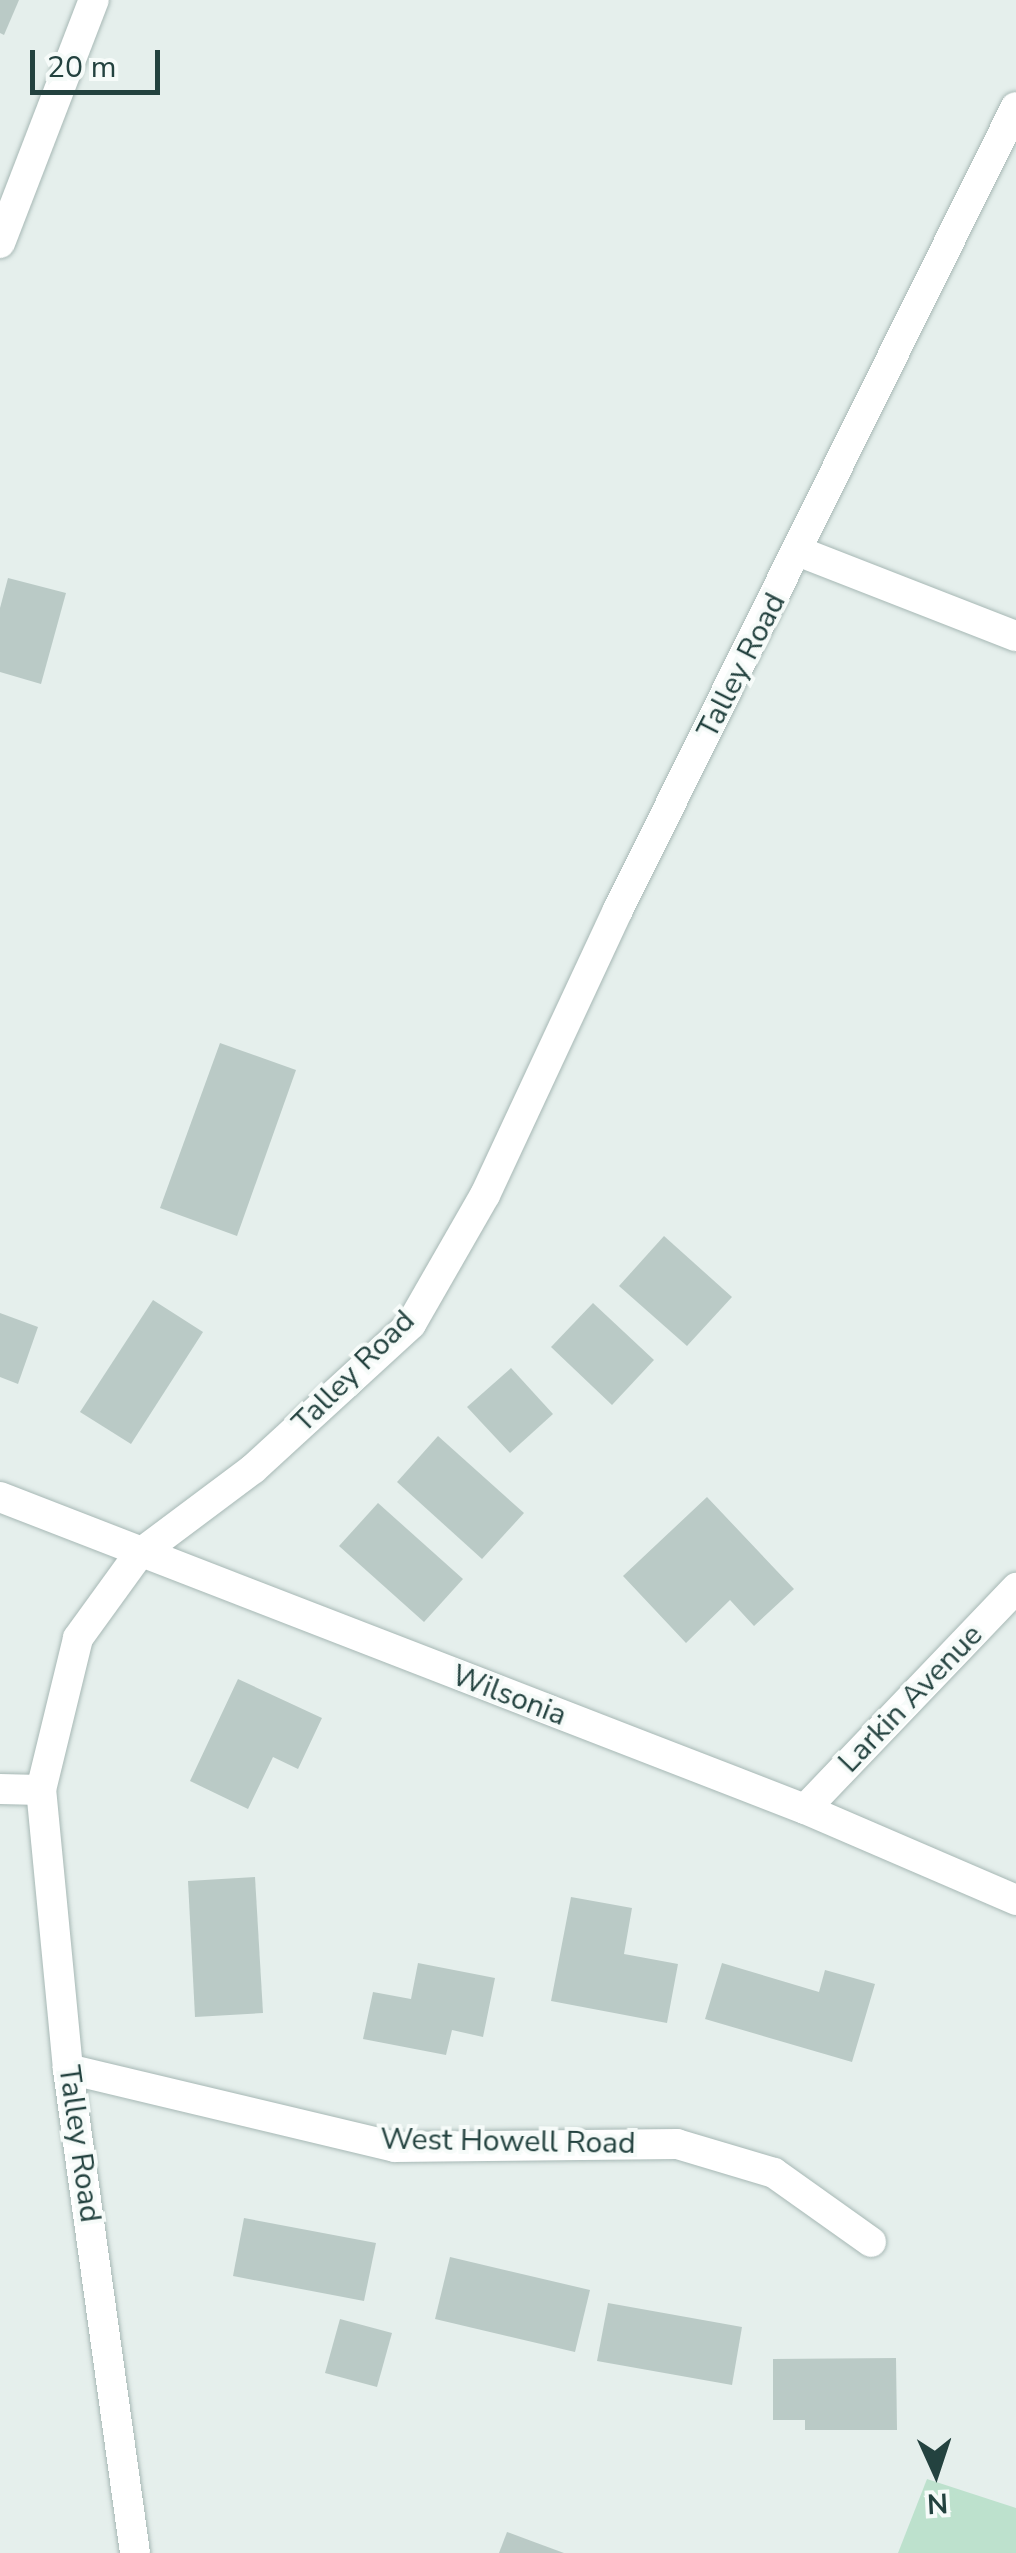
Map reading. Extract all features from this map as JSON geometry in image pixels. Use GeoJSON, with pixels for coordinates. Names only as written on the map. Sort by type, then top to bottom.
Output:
{"type":"FeatureCollection","features":[{"type":"Feature","properties":{"kind":"street"},"geometry":{"type":"LineString","coordinates":[[0,244],[94,0]]}},
{"type":"Feature","properties":{"kind":"street","name":"Talley Road"},"geometry":{"type":"LineString","coordinates":[[135,2553],[68,2070],[40,1790],[78,1638],[138,1554],[253,1469],[411,1324],[485,1195],[618,910],[800,552],[1016,108]]}},
{"type":"Feature","properties":{"kind":"street"},"geometry":{"type":"LineString","coordinates":[[800,552],[1016,636]]}},
{"type":"Feature","properties":{"kind":"street","name":"Wilsonia"},"geometry":{"type":"LineString","coordinates":[[0,1498],[805,1809],[1016,1900]]}},
{"type":"Feature","properties":{"kind":"street","name":"Larkin Avenue"},"geometry":{"type":"LineString","coordinates":[[805,1809],[1016,1588]]}},
{"type":"Feature","properties":{"kind":"street"},"geometry":{"type":"LineString","coordinates":[[0,1789],[40,1790]]}},
{"type":"Feature","properties":{"kind":"street","name":"West Howell Road"},"geometry":{"type":"LineString","coordinates":[[68,2070],[395,2147],[677,2144],[774,2173],[871,2242]]}},
{"type":"Feature","properties":{"kind":"green space"},"geometry":{"type":"Polygon","coordinates":[[[927,2479],[1016,2508],[1016,2553],[898,2553],[927,2479]]]}},
{"type":"Feature","properties":{"kind":"building"},"geometry":{"type":"Polygon","coordinates":[[[0,0],[19,0],[4,35],[0,33],[0,0]]]}},
{"type":"Feature","properties":{"kind":"building"},"geometry":{"type":"Polygon","coordinates":[[[8,578],[66,593],[41,684],[0,672],[0,608],[8,578]]]}},
{"type":"Feature","properties":{"kind":"building"},"geometry":{"type":"Polygon","coordinates":[[[220,1043],[296,1070],[237,1236],[160,1208],[220,1043]]]}},
{"type":"Feature","properties":{"kind":"building"},"geometry":{"type":"Polygon","coordinates":[[[664,1236],[732,1297],[687,1346],[619,1286],[664,1236]]]}},
{"type":"Feature","properties":{"kind":"building"},"geometry":{"type":"Polygon","coordinates":[[[153,1300],[203,1332],[131,1444],[80,1412],[153,1300]]]}},
{"type":"Feature","properties":{"kind":"building"},"geometry":{"type":"Polygon","coordinates":[[[593,1303],[654,1360],[612,1405],[551,1347],[593,1303]]]}},
{"type":"Feature","properties":{"kind":"building"},"geometry":{"type":"Polygon","coordinates":[[[0,1313],[38,1327],[18,1384],[0,1377],[0,1313]]]}},
{"type":"Feature","properties":{"kind":"building"},"geometry":{"type":"Polygon","coordinates":[[[511,1368],[553,1414],[510,1453],[467,1407],[511,1368]]]}},
{"type":"Feature","properties":{"kind":"building"},"geometry":{"type":"Polygon","coordinates":[[[438,1436],[524,1513],[482,1559],[397,1482],[438,1436]]]}},
{"type":"Feature","properties":{"kind":"building"},"geometry":{"type":"Polygon","coordinates":[[[707,1497],[794,1589],[754,1626],[730,1600],[686,1643],[623,1576],[707,1497]]]}},
{"type":"Feature","properties":{"kind":"building"},"geometry":{"type":"Polygon","coordinates":[[[378,1503],[463,1579],[424,1622],[339,1546],[378,1503]]]}},
{"type":"Feature","properties":{"kind":"building"},"geometry":{"type":"Polygon","coordinates":[[[238,1679],[322,1718],[298,1769],[273,1757],[248,1809],[190,1781],[238,1679]]]}},
{"type":"Feature","properties":{"kind":"building"},"geometry":{"type":"Polygon","coordinates":[[[255,1877],[263,2013],[195,2017],[188,1881],[255,1877]]]}},
{"type":"Feature","properties":{"kind":"building"},"geometry":{"type":"Polygon","coordinates":[[[571,1897],[632,1908],[624,1954],[678,1964],[667,2023],[551,2001],[571,1897]]]}},
{"type":"Feature","properties":{"kind":"building"},"geometry":{"type":"Polygon","coordinates":[[[418,1963],[495,1978],[483,2037],[452,2030],[446,2055],[363,2039],[373,1992],[411,1999],[418,1963]]]}},
{"type":"Feature","properties":{"kind":"building"},"geometry":{"type":"Polygon","coordinates":[[[722,1963],[819,1992],[825,1970],[875,1984],[852,2062],[705,2019],[722,1963]]]}},
{"type":"Feature","properties":{"kind":"building"},"geometry":{"type":"Polygon","coordinates":[[[244,2218],[376,2243],[364,2301],[233,2276],[244,2218]]]}},
{"type":"Feature","properties":{"kind":"building"},"geometry":{"type":"Polygon","coordinates":[[[450,2257],[590,2290],[575,2352],[435,2319],[450,2257]]]}},
{"type":"Feature","properties":{"kind":"building"},"geometry":{"type":"Polygon","coordinates":[[[608,2303],[742,2327],[732,2385],[597,2361],[608,2303]]]}},
{"type":"Feature","properties":{"kind":"building"},"geometry":{"type":"Polygon","coordinates":[[[340,2319],[392,2333],[377,2387],[325,2373],[340,2319]]]}},
{"type":"Feature","properties":{"kind":"building"},"geometry":{"type":"Polygon","coordinates":[[[896,2358],[897,2430],[805,2430],[805,2420],[773,2420],[773,2359],[896,2358]]]}},
{"type":"Feature","properties":{"kind":"building"},"geometry":{"type":"Polygon","coordinates":[[[507,2532],[564,2553],[499,2553],[507,2532]]]}}]}
